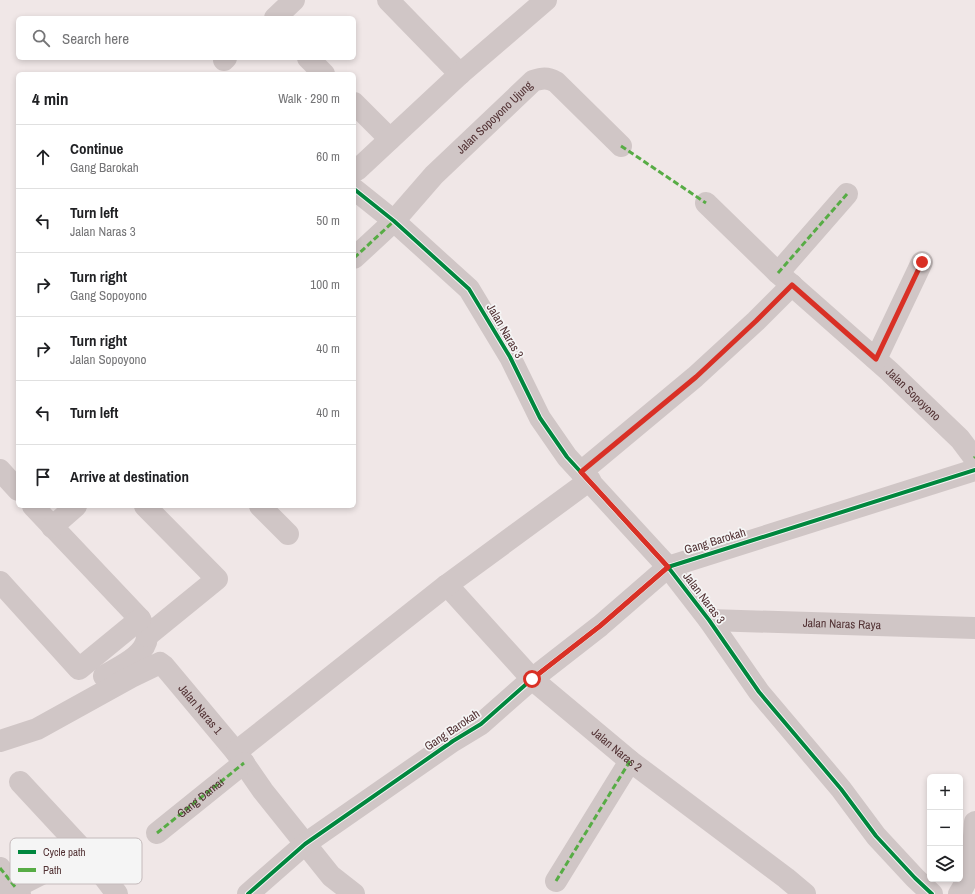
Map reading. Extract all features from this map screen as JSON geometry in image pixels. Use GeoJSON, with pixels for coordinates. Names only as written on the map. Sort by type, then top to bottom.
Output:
{"type":"FeatureCollection","features":[{"type":"Feature","properties":{"kind":"street"},"geometry":{"type":"LineString","coordinates":[[277,16],[294,0]]}},
{"type":"Feature","properties":{"kind":"street"},"geometry":{"type":"LineString","coordinates":[[388,0],[460,74]]}},
{"type":"Feature","properties":{"kind":"street"},"geometry":{"type":"LineString","coordinates":[[356,179],[390,139],[536,3]]}},
{"type":"Feature","properties":{"kind":"street"},"geometry":{"type":"LineString","coordinates":[[310,60],[322,72]]}},
{"type":"Feature","properties":{"kind":"street","name":"Jalan Sopoyono Ujung"},"geometry":{"type":"LineString","coordinates":[[356,256],[394,221],[434,174],[532,81],[541,78],[550,78],[556,82],[621,146]]}},
{"type":"Feature","properties":{"kind":"street"},"geometry":{"type":"LineString","coordinates":[[356,105],[390,139]]}},
{"type":"Feature","properties":{"kind":"street","name":"Jalan Naras 3"},"geometry":{"type":"LineString","coordinates":[[356,179],[394,221],[469,289],[510,357],[540,418],[568,457],[668,567],[709,620],[759,692],[841,789],[876,836],[932,894]]}},
{"type":"Feature","properties":{"kind":"street","name":"Gang Damai"},"geometry":{"type":"LineString","coordinates":[[157,833],[240,758],[447,585],[586,476],[696,377],[756,321],[848,194]]}},
{"type":"Feature","properties":{"kind":"street","name":"Jalan Sopoyono"},"geometry":{"type":"LineString","coordinates":[[706,203],[785,279],[876,359],[960,439],[975,461]]}},
{"type":"Feature","properties":{"kind":"street"},"geometry":{"type":"LineString","coordinates":[[876,359],[922,262]]}},
{"type":"Feature","properties":{"kind":"street","name":"Gang Barokah"},"geometry":{"type":"LineString","coordinates":[[248,894],[305,844],[453,741],[481,724],[532,679],[600,626],[668,567],[975,461]]}},
{"type":"Feature","properties":{"kind":"street"},"geometry":{"type":"LineString","coordinates":[[0,470],[16,488]]}},
{"type":"Feature","properties":{"kind":"street"},"geometry":{"type":"LineString","coordinates":[[35,508],[143,628],[145,646],[140,654],[54,706],[43,717],[37,729]]}},
{"type":"Feature","properties":{"kind":"street"},"geometry":{"type":"LineString","coordinates":[[52,527],[74,508]]}},
{"type":"Feature","properties":{"kind":"street"},"geometry":{"type":"LineString","coordinates":[[0,582],[79,669],[217,579],[147,508]]}},
{"type":"Feature","properties":{"kind":"street"},"geometry":{"type":"LineString","coordinates":[[262,508],[288,534]]}},
{"type":"Feature","properties":{"kind":"street","name":"Jalan Naras 2"},"geometry":{"type":"LineString","coordinates":[[447,585],[532,679],[630,761],[786,878],[804,894]]}},
{"type":"Feature","properties":{"kind":"street","name":"Jalan Naras Raya"},"geometry":{"type":"LineString","coordinates":[[709,620],[975,628]]}},
{"type":"Feature","properties":{"kind":"street","name":"Jalan Naras 1"},"geometry":{"type":"LineString","coordinates":[[0,741],[37,729],[131,677],[160,663],[240,758],[331,876],[354,894]]}},
{"type":"Feature","properties":{"kind":"street"},"geometry":{"type":"LineString","coordinates":[[556,881],[630,761]]}},
{"type":"Feature","properties":{"kind":"street"},"geometry":{"type":"LineString","coordinates":[[20,782],[72,838]]}},
{"type":"Feature","properties":{"kind":"street"},"geometry":{"type":"LineString","coordinates":[[959,894],[965,885],[971,864],[975,822]]}},
{"type":"Feature","properties":{"kind":"street"},"geometry":{"type":"LineString","coordinates":[[0,868],[13,892],[27,884]]}},
{"type":"Feature","properties":{"kind":"street"},"geometry":{"type":"LineString","coordinates":[[109,884],[117,894]]}},
{"type":"Feature","properties":{"kind":"marked path"},"geometry":{"type":"LineString","coordinates":[[621,146],[706,203]]}},
{"type":"Feature","properties":{"kind":"marked path"},"geometry":{"type":"LineString","coordinates":[[778,273],[847,194]]}},
{"type":"Feature","properties":{"kind":"marked path"},"geometry":{"type":"LineString","coordinates":[[356,256],[394,221]]}},
{"type":"Feature","properties":{"kind":"marked path"},"geometry":{"type":"LineString","coordinates":[[876,359],[922,262]]}},
{"type":"Feature","properties":{"kind":"marked path"},"geometry":{"type":"LineString","coordinates":[[556,881],[630,761]]}},
{"type":"Feature","properties":{"kind":"marked path"},"geometry":{"type":"LineString","coordinates":[[157,833],[244,763]]}},
{"type":"Feature","properties":{"kind":"marked path"},"geometry":{"type":"LineString","coordinates":[[0,868],[10,880]]}},
{"type":"Feature","properties":{"kind":"marked path"},"geometry":{"type":"LineString","coordinates":[[13,884],[16,888]]}},
{"type":"Feature","properties":{"kind":"cycle path"},"geometry":{"type":"LineString","coordinates":[[356,191],[394,221],[469,289],[510,357],[540,418],[567,457],[668,567],[709,620],[759,692],[841,789],[876,836],[932,894]]}},
{"type":"Feature","properties":{"kind":"cycle path"},"geometry":{"type":"LineString","coordinates":[[248,894],[305,844],[453,741],[481,724],[532,679],[600,626],[668,567],[975,470]]}},
{"type":"Feature","properties":{"kind":"route"},"geometry":{"type":"LineString","coordinates":[[532,679],[600,626],[668,567],[590,480],[581,472],[696,377],[792,285],[876,359],[922,262]]}}]}
